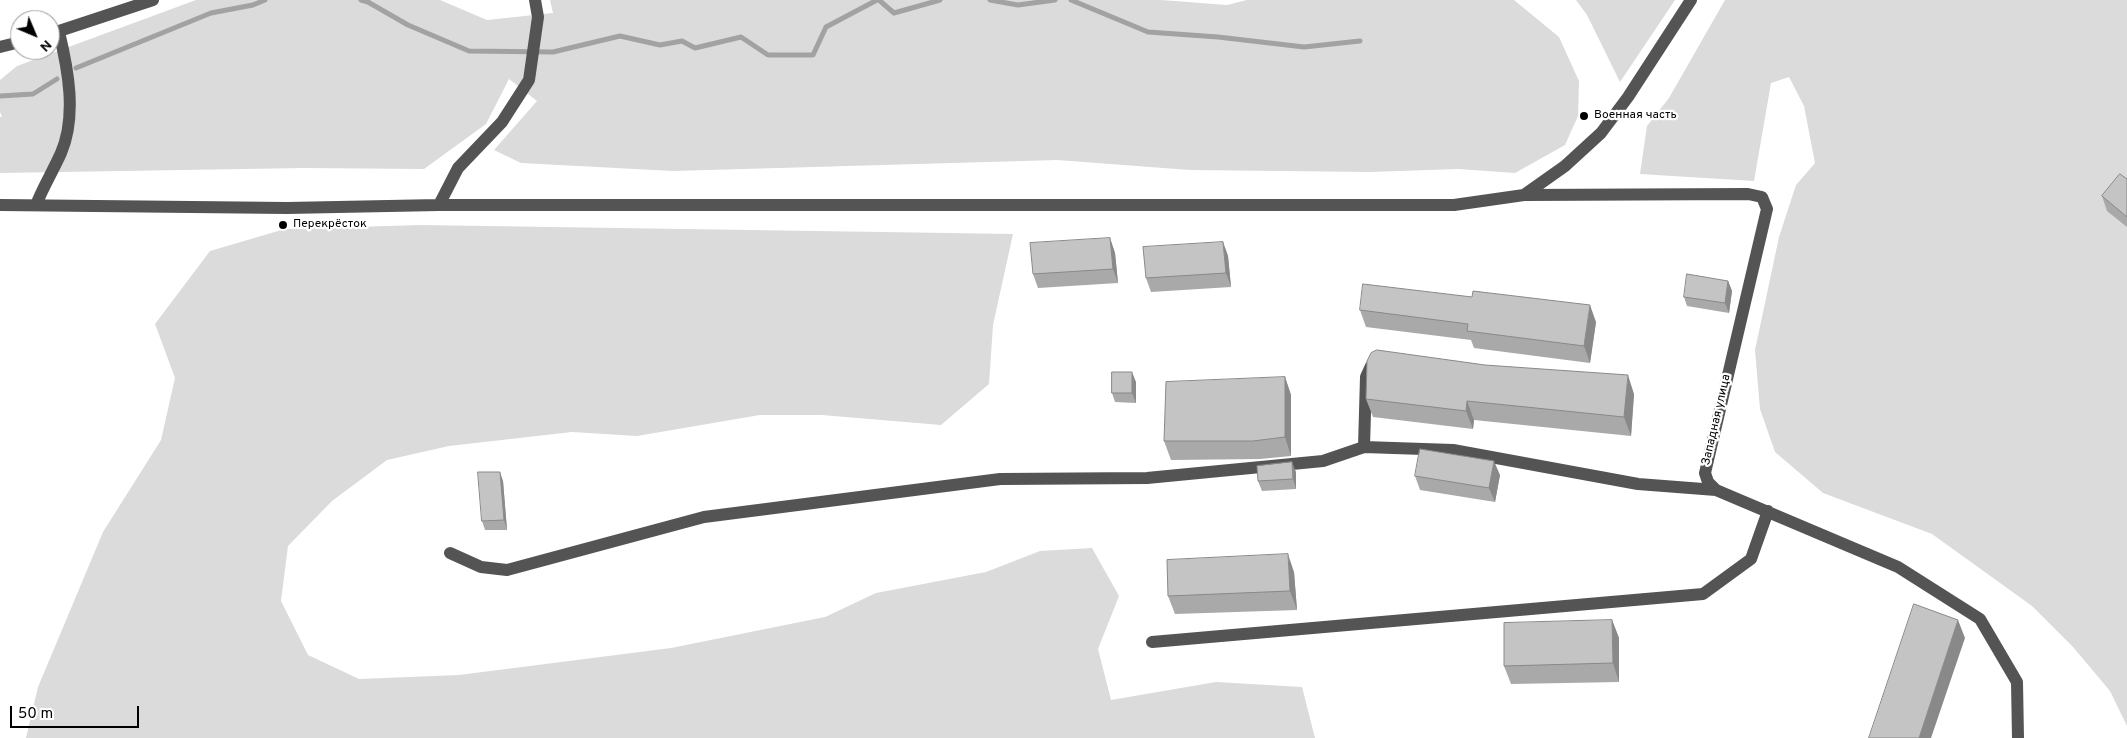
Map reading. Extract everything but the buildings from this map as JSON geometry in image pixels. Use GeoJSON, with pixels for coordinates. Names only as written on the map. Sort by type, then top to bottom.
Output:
{"type":"FeatureCollection","features":[{"type":"Feature","properties":{"kind":"street"},"geometry":{"type":"LineString","coordinates":[[60,31],[153,0]]}},
{"type":"Feature","properties":{"kind":"street"},"geometry":{"type":"LineString","coordinates":[[439,206],[458,168],[506,115],[529,80],[538,17],[535,0]]}},
{"type":"Feature","properties":{"kind":"street"},"geometry":{"type":"LineString","coordinates":[[0,205],[287,208],[439,206],[1444,205],[1524,195],[1565,166],[1601,133],[1628,97],[1691,0]]}},
{"type":"Feature","properties":{"kind":"street"},"geometry":{"type":"LineString","coordinates":[[36,205],[43,185],[61,153],[69,123],[67,65],[60,48]]}},
{"type":"Feature","properties":{"kind":"street","name":"Западная улица"},"geometry":{"type":"LineString","coordinates":[[1524,195],[1748,194],[1762,197],[1766,209],[1705,473],[1708,482],[1716,490]]}},
{"type":"Feature","properties":{"kind":"street"},"geometry":{"type":"LineString","coordinates":[[1364,447],[1366,377],[1371,366],[1382,360],[1391,362]]}},
{"type":"Feature","properties":{"kind":"street"},"geometry":{"type":"LineString","coordinates":[[450,553],[481,567],[507,570],[704,517],[1000,479],[1147,478],[1323,462],[1364,447],[1453,450],[1638,484],[1716,490],[1898,567],[1980,619],[2017,682],[2018,738]]}},
{"type":"Feature","properties":{"kind":"street"},"geometry":{"type":"LineString","coordinates":[[1152,642],[1703,594],[1751,559],[1768,511]]}},
{"type":"Feature","properties":{"kind":"shaded area"},"geometry":{"type":"Polygon","coordinates":[[[196,0],[440,0],[487,20],[553,13],[550,0],[1161,0],[1227,5],[1247,0],[1514,0],[1559,37],[1579,81],[1578,116],[1565,145],[1515,173],[1458,169],[1370,172],[1190,170],[1057,160],[673,171],[521,163],[494,150],[537,101],[509,79],[486,124],[424,169],[304,168],[0,173],[0,117],[2,117],[0,112],[0,80],[17,66],[33,60],[60,60],[60,50],[196,0]]]}},
{"type":"Feature","properties":{"kind":"shaded area"},"geometry":{"type":"Polygon","coordinates":[[[1576,0],[1675,0],[1620,82],[1587,15],[1576,0]]]}},
{"type":"Feature","properties":{"kind":"shaded area"},"geometry":{"type":"Polygon","coordinates":[[[1725,0],[2127,0],[2127,726],[2110,691],[2073,647],[2032,606],[1932,534],[1823,493],[1775,452],[1760,409],[1755,350],[1779,237],[1796,185],[1815,163],[1804,106],[1789,77],[1771,83],[1754,181],[1640,174],[1647,126],[1669,98],[1725,0]]]}},
{"type":"Feature","properties":{"kind":"shaded area"},"geometry":{"type":"Polygon","coordinates":[[[420,225],[1013,234],[993,325],[989,384],[941,425],[822,415],[760,415],[637,436],[572,432],[449,446],[387,460],[332,501],[288,546],[281,601],[308,655],[359,679],[459,675],[671,648],[825,617],[876,593],[986,572],[1040,551],[1092,548],[1119,596],[1098,649],[1111,700],[1216,682],[1302,687],[1315,738],[26,738],[38,687],[103,532],[161,440],[175,378],[155,324],[210,251],[285,229],[420,225]]]}},
{"type":"Feature","properties":{"kind":"waterway"},"geometry":{"type":"LineString","coordinates":[[76,68],[211,13],[253,5],[265,0]]}},
{"type":"Feature","properties":{"kind":"waterway"},"geometry":{"type":"LineString","coordinates":[[361,0],[368,2],[408,25],[469,51],[553,52],[620,36],[660,45],[682,41],[695,48],[741,37],[768,55],[813,55],[826,27],[877,0]]}},
{"type":"Feature","properties":{"kind":"waterway"},"geometry":{"type":"LineString","coordinates":[[879,0],[894,13],[940,0]]}},
{"type":"Feature","properties":{"kind":"waterway"},"geometry":{"type":"LineString","coordinates":[[990,0],[1018,5],[1055,0]]}},
{"type":"Feature","properties":{"kind":"waterway"},"geometry":{"type":"LineString","coordinates":[[1071,0],[1148,32],[1218,37],[1304,47],[1360,41]]}},
{"type":"Feature","properties":{"kind":"waterway"},"geometry":{"type":"LineString","coordinates":[[0,96],[33,94],[57,79]]}},
{"type":"Feature","properties":{"kind":"place","name":"Военная часть"},"geometry":{"type":"Point","coordinates":[1584,116]}},
{"type":"Feature","properties":{"kind":"place","name":"Перекрёсток"},"geometry":{"type":"Point","coordinates":[283,225]}}]}
